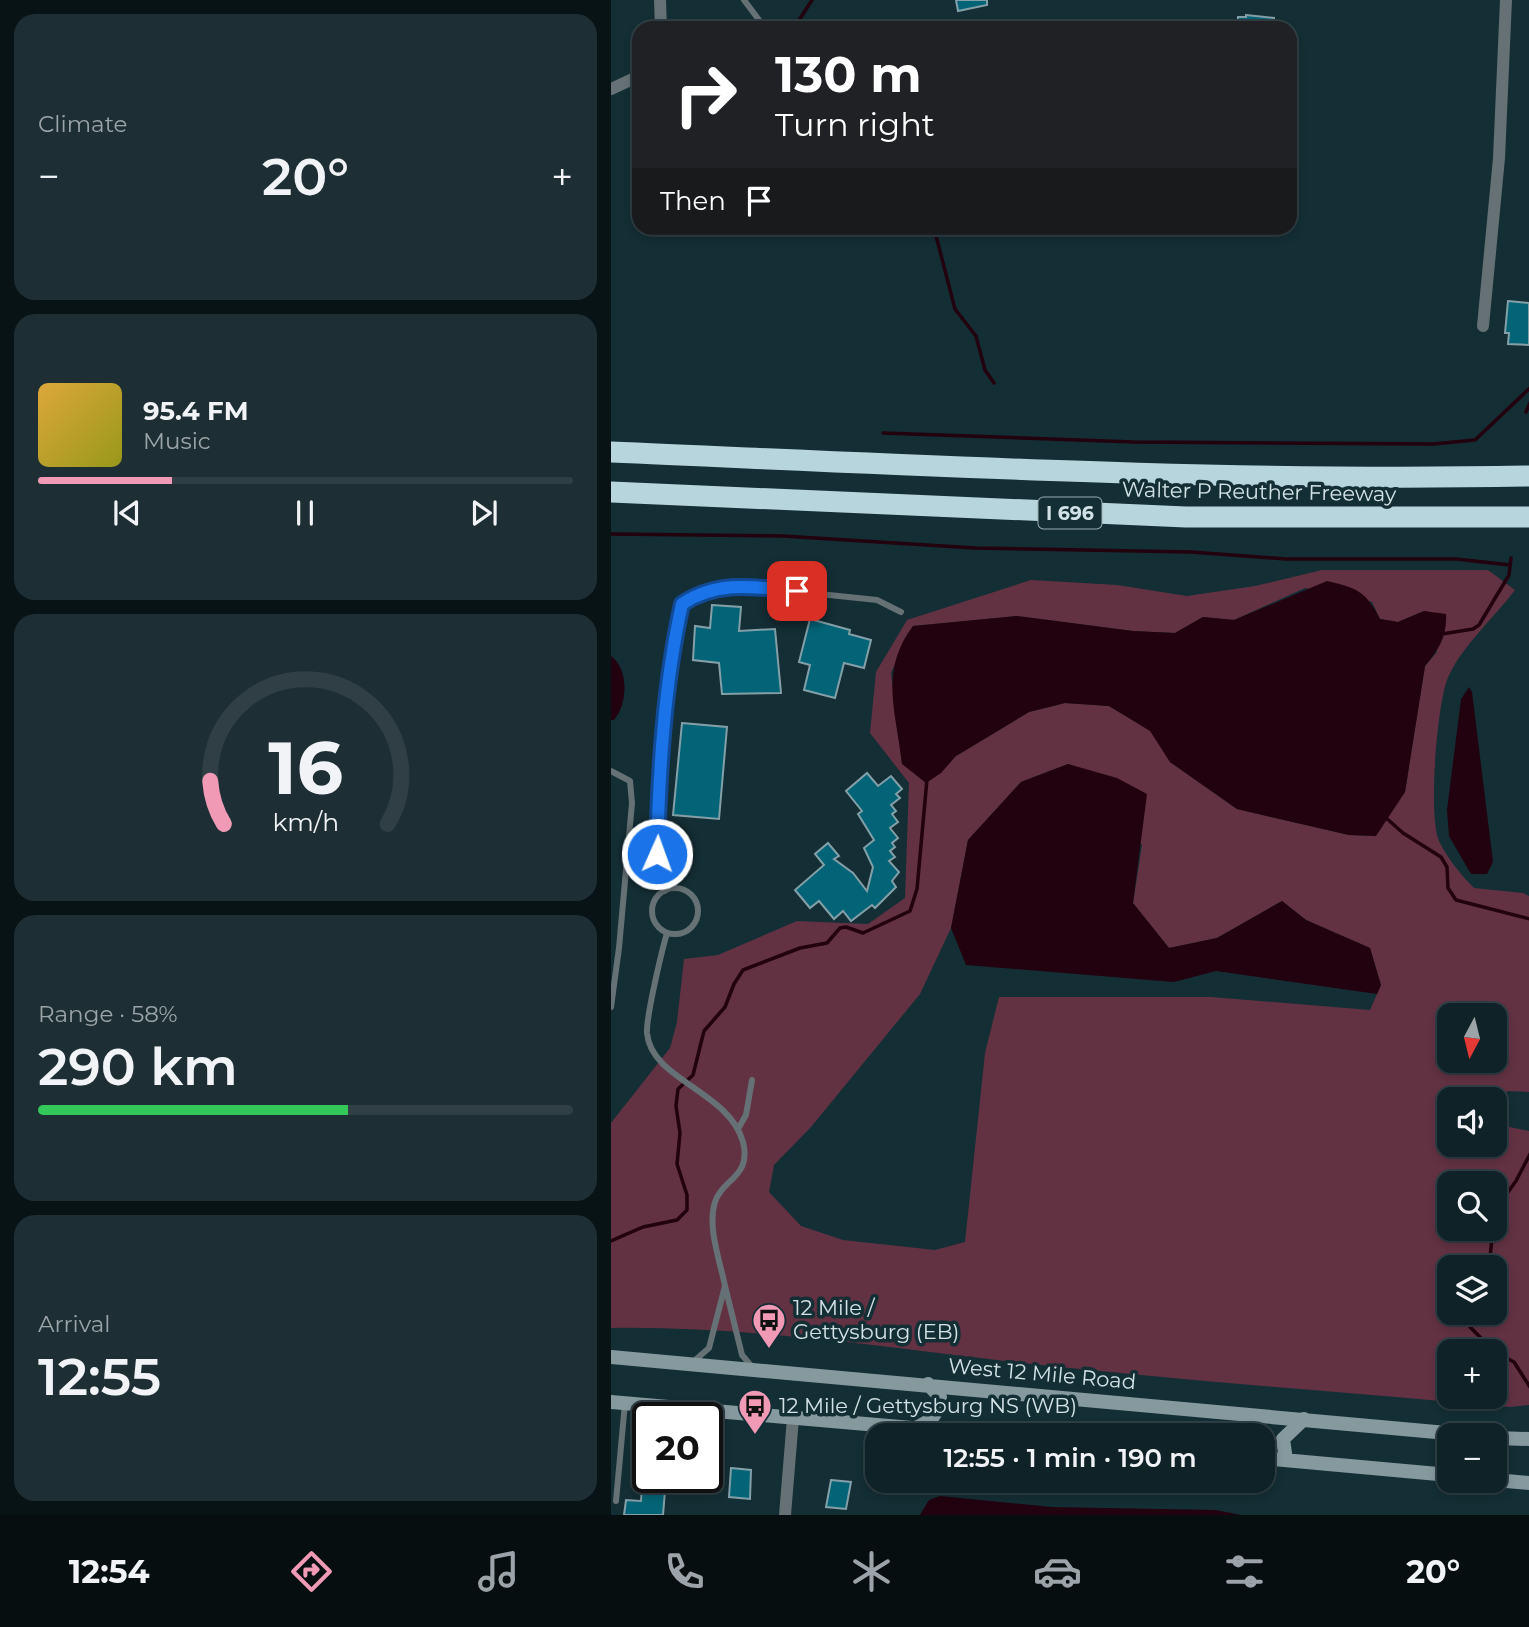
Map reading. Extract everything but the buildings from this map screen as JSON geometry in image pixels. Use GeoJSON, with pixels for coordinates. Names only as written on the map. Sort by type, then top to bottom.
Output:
{"type":"FeatureCollection","features":[{"type":"Feature","properties":{"kind":"highway","name":"Walter P Reuther Freeway"},"geometry":{"type":"LineString","coordinates":[[611,452],[1144,474],[1529,476]]}},
{"type":"Feature","properties":{"kind":"highway","name":"Walter P Reuther Freeway"},"geometry":{"type":"LineString","coordinates":[[611,492],[1172,516],[1529,517]]}},
{"type":"Feature","properties":{"kind":"main road","name":"West 12 Mile Road"},"geometry":{"type":"LineString","coordinates":[[611,1357],[1437,1432]]}},
{"type":"Feature","properties":{"kind":"main road"},"geometry":{"type":"LineString","coordinates":[[926,1423],[938,1409],[940,1397],[928,1384]]}},
{"type":"Feature","properties":{"kind":"main road"},"geometry":{"type":"LineString","coordinates":[[618,1403],[865,1424]]}},
{"type":"Feature","properties":{"kind":"main road"},"geometry":{"type":"LineString","coordinates":[[1287,1460],[1283,1439],[1304,1419]]}},
{"type":"Feature","properties":{"kind":"main road"},"geometry":{"type":"LineString","coordinates":[[1507,1438],[1529,1439]]}},
{"type":"Feature","properties":{"kind":"main road"},"geometry":{"type":"LineString","coordinates":[[1275,1459],[1437,1474]]}},
{"type":"Feature","properties":{"kind":"main road"},"geometry":{"type":"LineString","coordinates":[[1507,1481],[1529,1483]]}},
{"type":"Feature","properties":{"kind":"street"},"geometry":{"type":"LineString","coordinates":[[660,0],[661,21]]}},
{"type":"Feature","properties":{"kind":"street"},"geometry":{"type":"LineString","coordinates":[[1483,326],[1499,158],[1506,0]]}},
{"type":"Feature","properties":{"kind":"street"},"geometry":{"type":"LineString","coordinates":[[611,89],[632,79]]}},
{"type":"Feature","properties":{"kind":"street"},"geometry":{"type":"LineString","coordinates":[[785,1515],[793,1418]]}},
{"type":"Feature","properties":{"kind":"lane"},"geometry":{"type":"LineString","coordinates":[[744,0],[760,21]]}},
{"type":"Feature","properties":{"kind":"lane"},"geometry":{"type":"LineString","coordinates":[[665,891],[658,873],[658,803],[675,637],[682,604],[696,594],[717,587],[743,586],[877,600],[901,612]]}},
{"type":"Feature","properties":{"kind":"lane"},"geometry":{"type":"LineString","coordinates":[[611,771],[630,781],[632,803],[620,948],[611,1007]]}},
{"type":"Feature","properties":{"kind":"lane"},"geometry":{"type":"LineString","coordinates":[[665,891],[686,891],[698,908],[691,928],[677,934],[667,933],[656,925],[652,910],[654,902],[665,891]]}},
{"type":"Feature","properties":{"kind":"lane"},"geometry":{"type":"LineString","coordinates":[[667,933],[647,1032],[653,1051],[666,1067],[713,1099],[728,1112],[739,1129],[744,1145],[744,1161],[736,1179],[716,1199],[714,1210],[716,1242],[742,1355],[754,1369]]}},
{"type":"Feature","properties":{"kind":"lane"},"geometry":{"type":"LineString","coordinates":[[739,1129],[746,1115],[752,1080]]}},
{"type":"Feature","properties":{"kind":"lane"},"geometry":{"type":"LineString","coordinates":[[690,1363],[702,1358],[709,1348],[725,1286]]}},
{"type":"Feature","properties":{"kind":"lane"},"geometry":{"type":"LineString","coordinates":[[616,1501],[618,1403]]}},
{"type":"Feature","properties":{"kind":"shaded area"},"geometry":{"type":"Polygon","coordinates":[[[1322,570],[1488,570],[1515,590],[1468,645],[1447,680],[1437,736],[1434,809],[1439,841],[1446,854],[1474,888],[1523,893],[1529,896],[1529,1092],[1507,1092],[1507,1087],[1437,1087],[1437,1157],[1507,1157],[1507,1126],[1529,1131],[1529,1405],[1507,1407],[1507,1339],[1437,1339],[1437,1401],[1131,1374],[759,1334],[611,1328],[611,1123],[670,1048],[677,1022],[684,959],[718,955],[797,921],[868,924],[905,898],[909,783],[870,733],[876,672],[907,620],[1031,580],[1117,585],[1187,596],[1255,586],[1322,570]],[[1305,588],[1234,620],[1203,617],[1175,633],[1133,631],[1017,616],[913,626],[891,673],[902,764],[956,756],[1029,712],[1065,703],[1109,706],[1151,731],[1170,762],[1237,809],[1349,835],[1375,836],[1405,792],[1425,666],[1437,652],[1424,611],[1398,622],[1380,619],[1372,602],[1305,588]],[[1068,764],[1021,782],[968,840],[951,928],[920,994],[811,1127],[774,1165],[769,1192],[801,1226],[843,1240],[935,1250],[965,1242],[985,1053],[999,997],[1211,997],[1370,1010],[1381,985],[1370,948],[1306,920],[1282,901],[1217,938],[1169,948],[1133,903],[1142,845],[1068,764]]]}},
{"type":"Feature","properties":{"kind":"shaded area"},"geometry":{"type":"Polygon","coordinates":[[[1327,581],[1359,592],[1370,602],[1380,619],[1398,622],[1424,611],[1446,614],[1441,642],[1425,666],[1405,792],[1376,836],[1349,835],[1237,809],[1170,762],[1150,731],[1109,706],[1065,703],[1029,712],[956,756],[941,773],[926,783],[902,764],[894,709],[893,675],[896,659],[913,626],[1017,616],[1133,631],[1175,633],[1203,617],[1234,620],[1327,581]]]}},
{"type":"Feature","properties":{"kind":"shaded area"},"geometry":{"type":"Polygon","coordinates":[[[611,656],[621,669],[625,687],[622,705],[614,720],[611,720],[611,656]]]}},
{"type":"Feature","properties":{"kind":"shaded area"},"geometry":{"type":"Polygon","coordinates":[[[1469,687],[1472,692],[1493,862],[1487,874],[1471,874],[1449,836],[1447,810],[1461,699],[1469,687]]]}},
{"type":"Feature","properties":{"kind":"shaded area"},"geometry":{"type":"Polygon","coordinates":[[[1068,764],[1117,778],[1147,794],[1133,903],[1169,948],[1217,938],[1282,901],[1306,920],[1370,948],[1381,985],[1377,994],[1216,971],[1174,982],[966,965],[951,928],[968,840],[1021,782],[1068,764]]]}},
{"type":"Feature","properties":{"kind":"shaded area"},"geometry":{"type":"Polygon","coordinates":[[[940,1496],[1052,1507],[1216,1510],[1241,1515],[920,1515],[929,1500],[940,1496]]]}},
{"type":"Feature","properties":{"kind":"waterway"},"geometry":{"type":"LineString","coordinates":[[798,21],[812,0]]}},
{"type":"Feature","properties":{"kind":"waterway"},"geometry":{"type":"LineString","coordinates":[[936,235],[955,309],[976,336],[985,370],[994,383]]}},
{"type":"Feature","properties":{"kind":"waterway"},"geometry":{"type":"LineString","coordinates":[[883,433],[1134,442],[1433,444],[1475,440],[1530,388]]}},
{"type":"Feature","properties":{"kind":"waterway"},"geometry":{"type":"LineString","coordinates":[[1526,412],[1530,403]]}},
{"type":"Feature","properties":{"kind":"waterway"},"geometry":{"type":"LineString","coordinates":[[611,534],[783,536],[975,548],[1191,552],[1286,559],[1456,559],[1510,565]]}},
{"type":"Feature","properties":{"kind":"waterway"},"geometry":{"type":"LineString","coordinates":[[1442,634],[1473,629],[1479,625],[1509,575],[1511,558]]}},
{"type":"Feature","properties":{"kind":"waterway"},"geometry":{"type":"LineString","coordinates":[[611,1241],[643,1227],[677,1220],[687,1210],[687,1195],[677,1164],[680,1133],[676,1106],[678,1089],[693,1075],[704,1031],[725,1007],[743,970],[800,948],[827,943],[840,928],[846,927],[863,933],[910,911],[917,889],[927,779]]}},
{"type":"Feature","properties":{"kind":"waterway"},"geometry":{"type":"LineString","coordinates":[[1384,816],[1403,833],[1441,857],[1447,867],[1448,888],[1456,900],[1530,919]]}},
{"type":"Feature","properties":{"kind":"waterway"},"geometry":{"type":"LineString","coordinates":[[1507,1193],[1530,1154]]}},
{"type":"Feature","properties":{"kind":"waterway"},"geometry":{"type":"LineString","coordinates":[[1490,1255],[1492,1241]]}},
{"type":"Feature","properties":{"kind":"waterway"},"geometry":{"type":"LineString","coordinates":[[1469,1325],[1482,1339]]}},
{"type":"Feature","properties":{"kind":"waterway"},"geometry":{"type":"LineString","coordinates":[[1507,1358],[1514,1362],[1530,1387]]}},
{"type":"Feature","properties":{"kind":"place","name":"12 Mile / Gettysburg (EB)"},"geometry":{"type":"Point","coordinates":[769,1350]}},
{"type":"Feature","properties":{"kind":"place","name":"12 Mile / Gettysburg NS (WB)"},"geometry":{"type":"Point","coordinates":[755,1436]}},
{"type":"Feature","properties":{"kind":"route"},"geometry":{"type":"LineString","coordinates":[[657,854],[658,803],[675,637],[682,604],[696,594],[717,587],[743,586],[797,591]]}}]}
